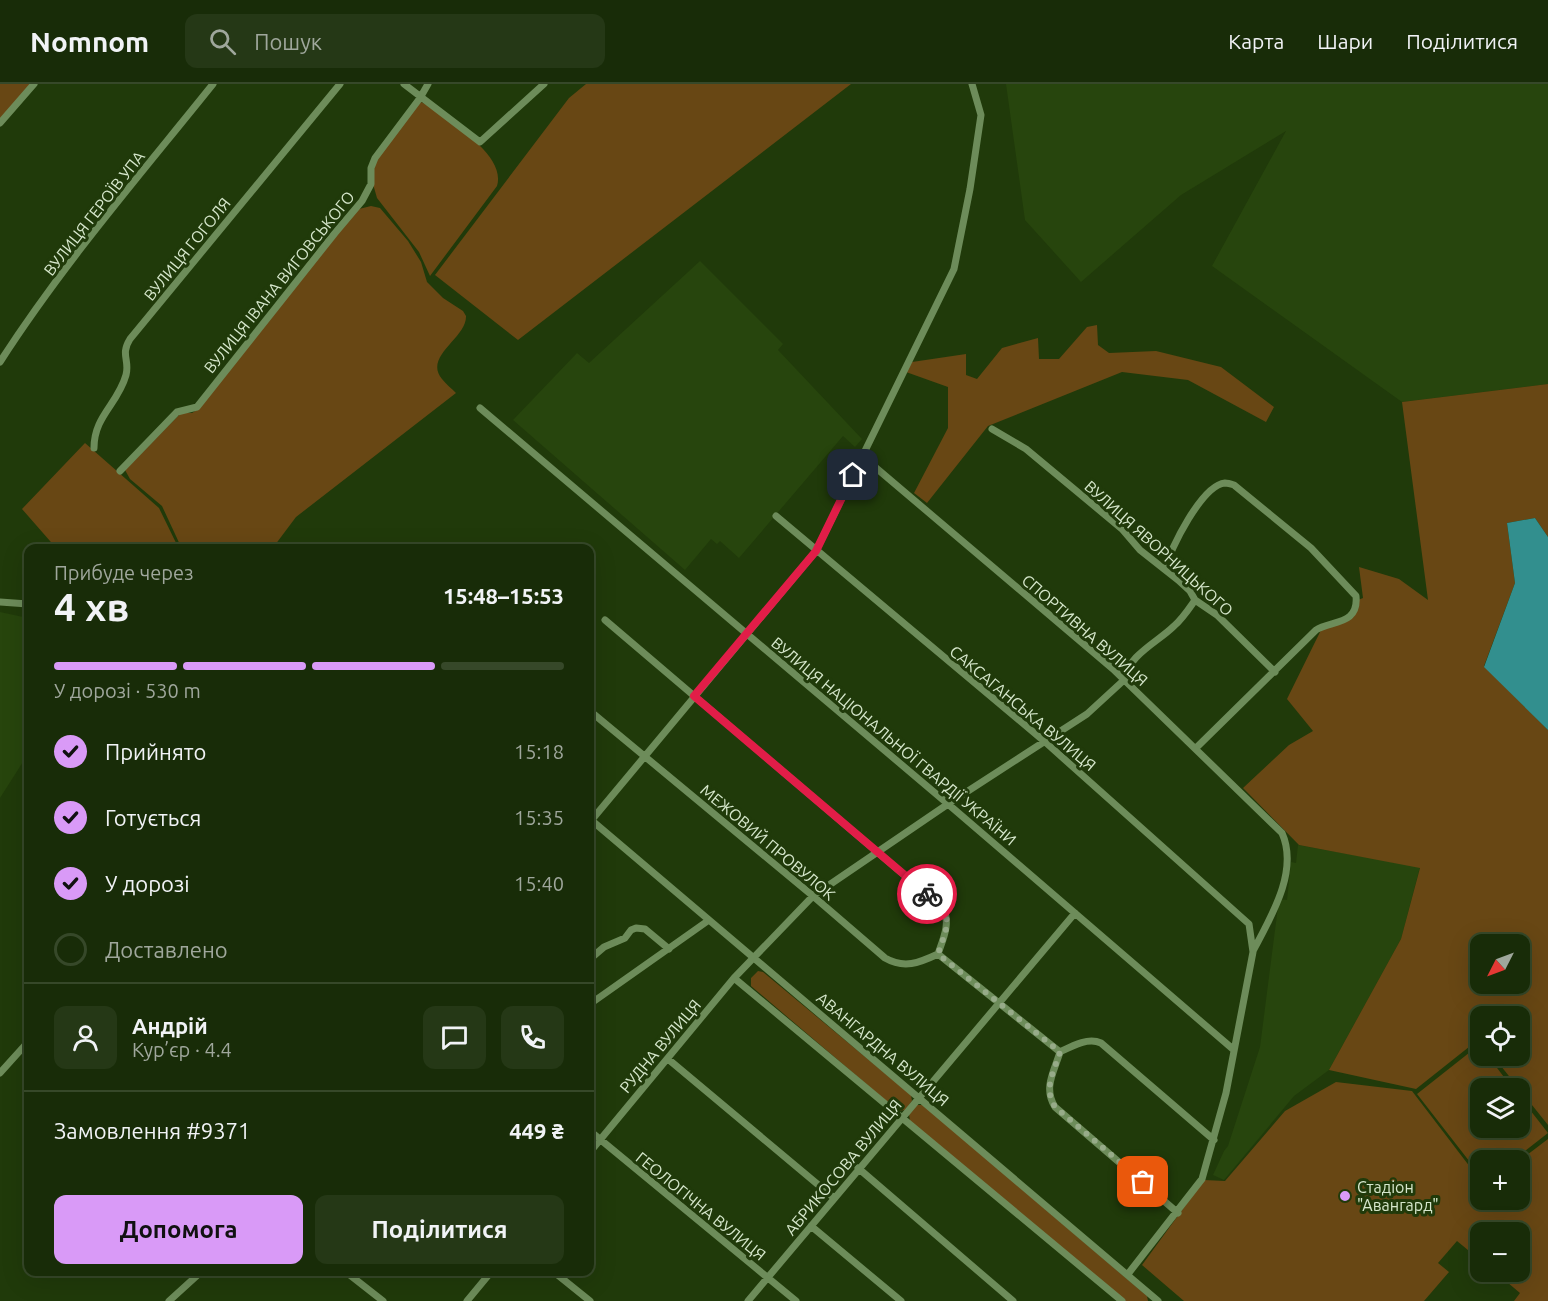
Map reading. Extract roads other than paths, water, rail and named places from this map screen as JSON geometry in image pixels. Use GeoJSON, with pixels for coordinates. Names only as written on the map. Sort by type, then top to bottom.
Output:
{"type":"FeatureCollection","features":[{"type":"Feature","properties":{"kind":"street"},"geometry":{"type":"LineString","coordinates":[[0,123],[34,84]]}},
{"type":"Feature","properties":{"kind":"street","name":"ВУЛИЦЯ ГЕРОЇВ УПА"},"geometry":{"type":"LineString","coordinates":[[0,362],[23,326],[213,84]]}},
{"type":"Feature","properties":{"kind":"street","name":"ВУЛИЦЯ ГОГОЛЯ"},"geometry":{"type":"LineString","coordinates":[[94,448],[94,438],[99,422],[116,397],[126,376],[128,366],[124,354],[130,339],[340,84]]}},
{"type":"Feature","properties":{"kind":"street"},"geometry":{"type":"LineString","coordinates":[[404,84],[480,142],[544,84]]}},
{"type":"Feature","properties":{"kind":"street","name":"ВУЛИЦЯ ІВАНА ВИГОВСЬКОГО"},"geometry":{"type":"LineString","coordinates":[[120,471],[177,412],[197,407],[362,201],[371,184],[371,168],[375,158],[428,84]]}},
{"type":"Feature","properties":{"kind":"street"},"geometry":{"type":"LineString","coordinates":[[594,815],[816,551],[954,269],[970,189],[981,115],[972,84]]}},
{"type":"Feature","properties":{"kind":"street","name":"ВУЛИЦЯ НАЦІОНАЛЬНОЇ ГВАРДІЇ УКРАЇНИ"},"geometry":{"type":"LineString","coordinates":[[480,408],[948,804],[1234,1050]]}},
{"type":"Feature","properties":{"kind":"street","name":"ВУЛИЦЯ ЯВОРНИЦЬКОГО"},"geometry":{"type":"LineString","coordinates":[[992,429],[1026,449],[1122,529],[1140,550],[1190,591],[1195,600],[1217,615],[1275,672]]}},
{"type":"Feature","properties":{"kind":"street","name":"СПОРТИВНА ВУЛИЦЯ"},"geometry":{"type":"LineString","coordinates":[[862,456],[1124,680],[1282,833],[1289,856],[1283,886],[1253,952]]}},
{"type":"Feature","properties":{"kind":"street"},"geometry":{"type":"LineString","coordinates":[[1165,569],[1169,553],[1200,503],[1216,487],[1225,483],[1234,485],[1311,548],[1356,596],[1354,610],[1342,621],[1324,625],[1316,630],[1196,748]]}},
{"type":"Feature","properties":{"kind":"street","name":"САКСАГАНСЬКА ВУЛИЦЯ"},"geometry":{"type":"LineString","coordinates":[[776,516],[1044,741],[1249,924],[1253,952]]}},
{"type":"Feature","properties":{"kind":"street","name":"РУДНА ВУЛИЦЯ"},"geometry":{"type":"LineString","coordinates":[[594,1147],[752,957],[813,896],[948,804],[1087,714],[1124,680],[1125,674],[1136,658],[1190,611],[1195,600]]}},
{"type":"Feature","properties":{"kind":"street"},"geometry":{"type":"LineString","coordinates":[[0,602],[24,604]]}},
{"type":"Feature","properties":{"kind":"street"},"geometry":{"type":"LineString","coordinates":[[605,620],[943,908],[947,923],[938,954],[1060,1052]]}},
{"type":"Feature","properties":{"kind":"street","name":"МЕЖОВИЙ ПРОВУЛОК"},"geometry":{"type":"LineString","coordinates":[[594,714],[885,958],[895,964],[910,965],[938,954]]}},
{"type":"Feature","properties":{"kind":"street","name":"АВАНГАРДНА ВУЛИЦЯ"},"geometry":{"type":"LineString","coordinates":[[594,823],[1156,1300]]}},
{"type":"Feature","properties":{"kind":"street","name":"АБРИКОСОВА ВУЛИЦЯ"},"geometry":{"type":"LineString","coordinates":[[748,1301],[858,1168],[1075,914]]}},
{"type":"Feature","properties":{"kind":"street"},"geometry":{"type":"LineString","coordinates":[[594,1001],[709,920]]}},
{"type":"Feature","properties":{"kind":"street"},"geometry":{"type":"LineString","coordinates":[[594,956],[604,947],[625,938],[631,930],[636,928],[645,929],[669,949]]}},
{"type":"Feature","properties":{"kind":"street"},"geometry":{"type":"LineString","coordinates":[[1128,1274],[1178,1213],[1202,1179],[1226,1093],[1253,952]]}},
{"type":"Feature","properties":{"kind":"street"},"geometry":{"type":"LineString","coordinates":[[734,978],[1122,1301]]}},
{"type":"Feature","properties":{"kind":"street"},"geometry":{"type":"LineString","coordinates":[[1178,1213],[1055,1107],[1049,1098],[1049,1087],[1060,1052],[1087,1041],[1096,1040],[1214,1140]]}},
{"type":"Feature","properties":{"kind":"street"},"geometry":{"type":"LineString","coordinates":[[0,1073],[24,1046]]}},
{"type":"Feature","properties":{"kind":"street"},"geometry":{"type":"LineString","coordinates":[[668,1059],[834,1198]]}},
{"type":"Feature","properties":{"kind":"street","name":"ГЕОЛОГІЧНА ВУЛИЦЯ"},"geometry":{"type":"LineString","coordinates":[[594,1135],[796,1301]]}},
{"type":"Feature","properties":{"kind":"street"},"geometry":{"type":"LineString","coordinates":[[858,1168],[1013,1301]]}},
{"type":"Feature","properties":{"kind":"street"},"geometry":{"type":"LineString","coordinates":[[811,1226],[901,1301]]}},
{"type":"Feature","properties":{"kind":"street"},"geometry":{"type":"LineString","coordinates":[[169,1301],[197,1276]]}},
{"type":"Feature","properties":{"kind":"street"},"geometry":{"type":"LineString","coordinates":[[351,1276],[382,1301]]}},
{"type":"Feature","properties":{"kind":"street"},"geometry":{"type":"LineString","coordinates":[[467,1301],[488,1276]]}},
{"type":"Feature","properties":{"kind":"street"},"geometry":{"type":"LineString","coordinates":[[559,1276],[590,1301]]}},
{"type":"Feature","properties":{"kind":"water"},"geometry":{"type":"Polygon","coordinates":[[[1535,518],[1548,537],[1548,730],[1484,667],[1515,583],[1507,523],[1535,518]]]}},
{"type":"Feature","properties":{"kind":"place","name":"Стадіон \"Авангард\""},"geometry":{"type":"Point","coordinates":[1345,1196]}}]}
